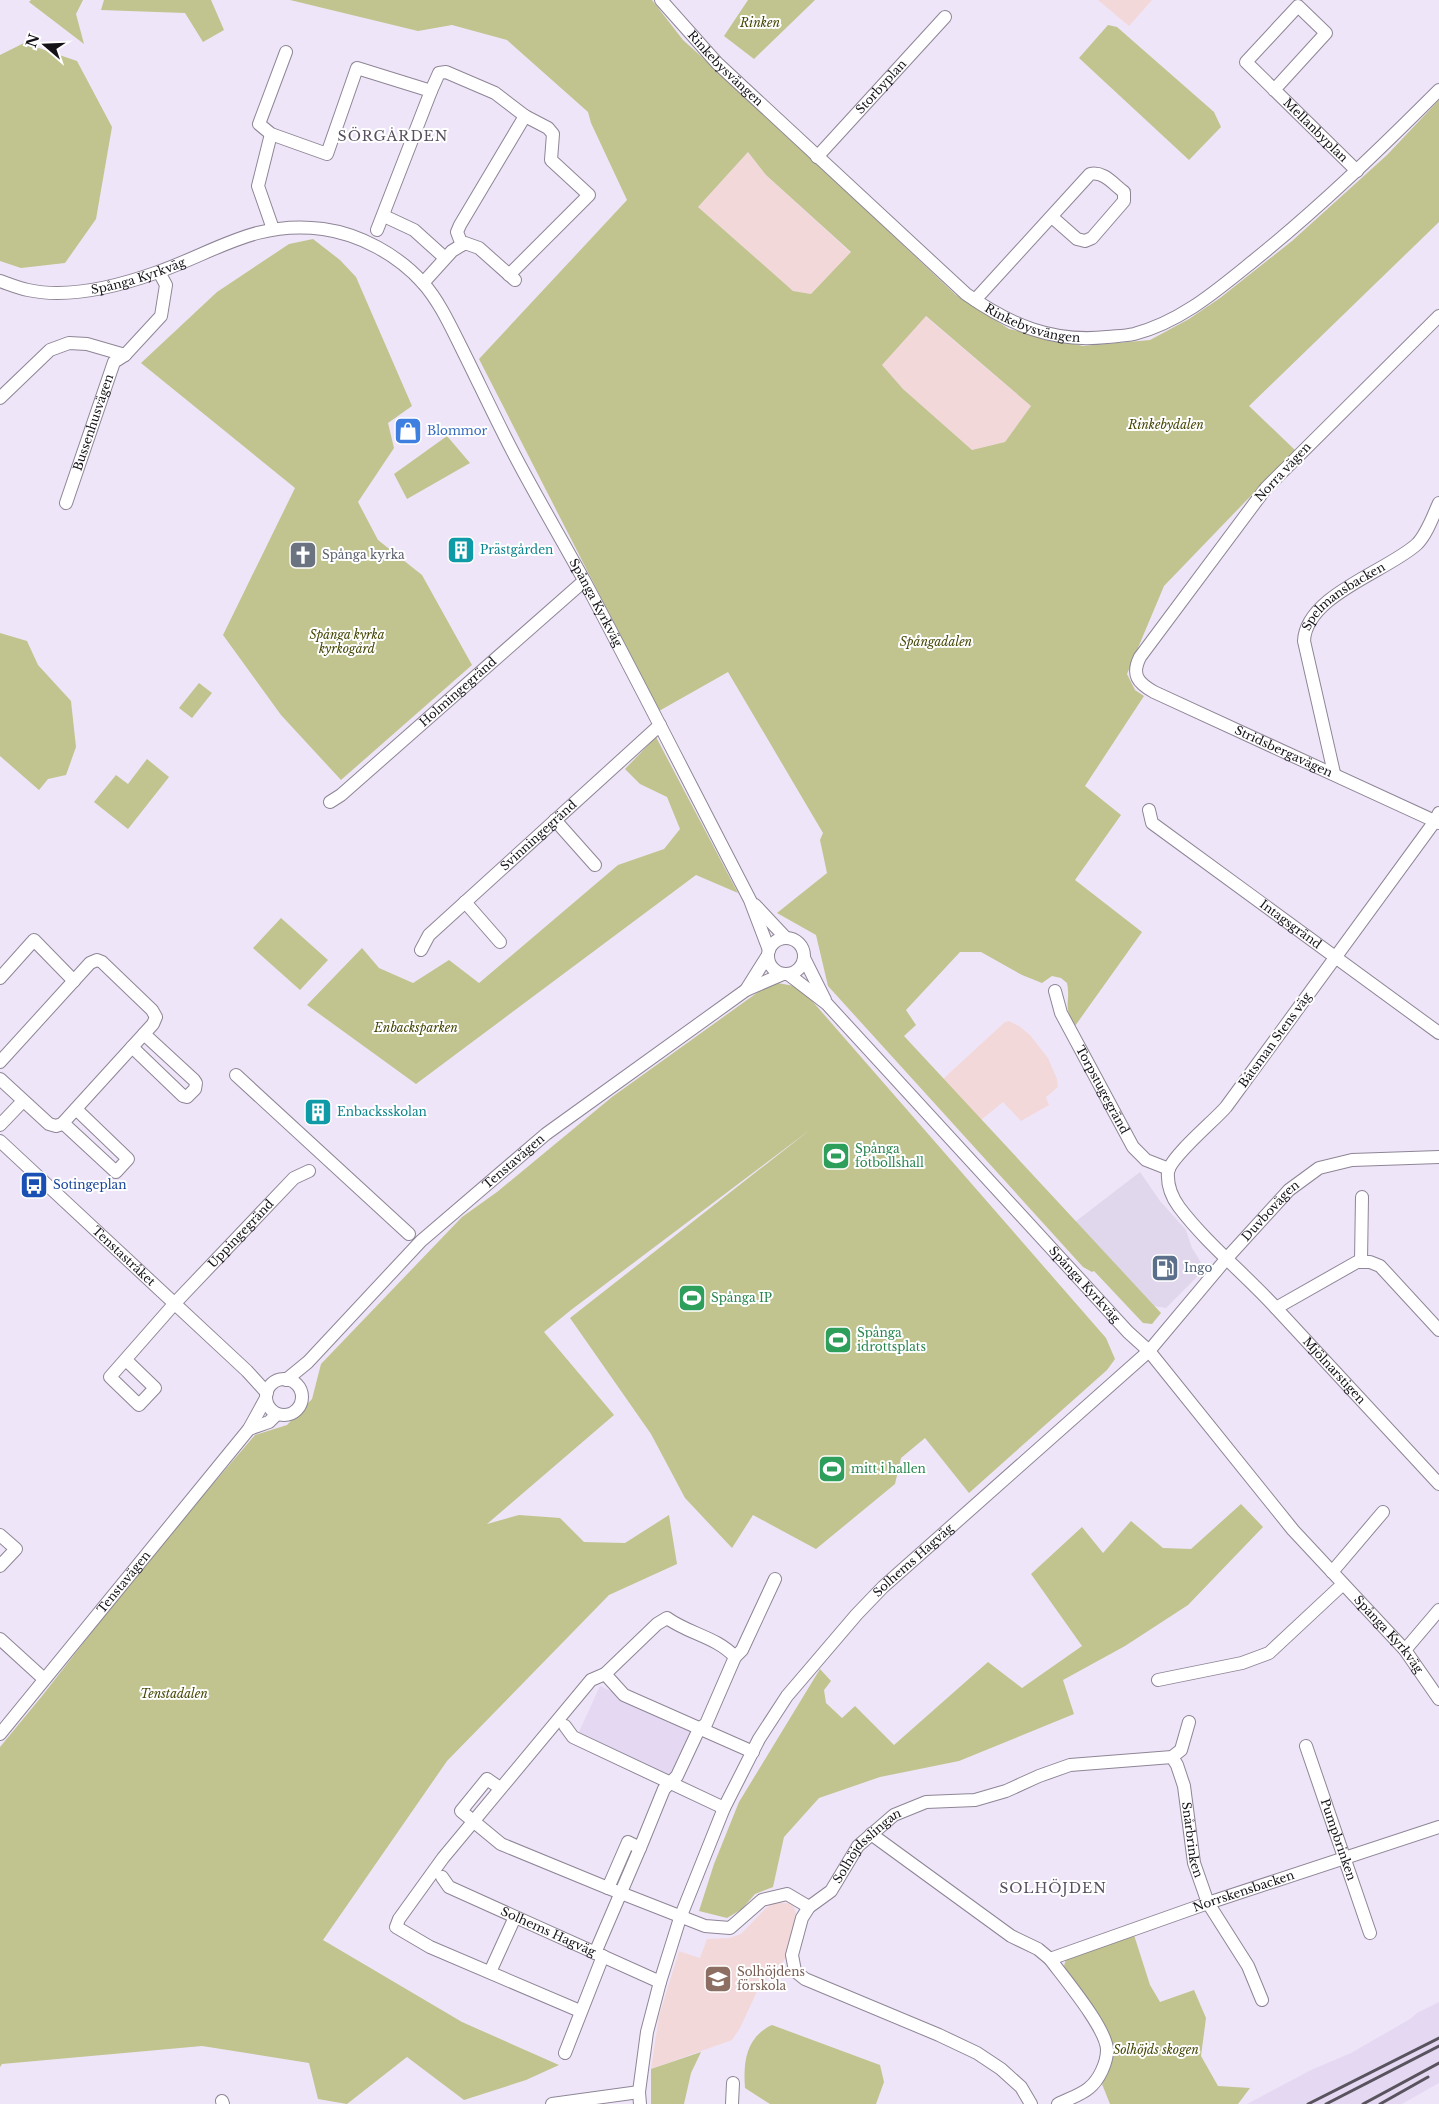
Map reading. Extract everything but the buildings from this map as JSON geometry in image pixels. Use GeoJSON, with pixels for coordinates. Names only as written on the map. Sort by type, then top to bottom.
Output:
{"type":"FeatureCollection","features":[{"type":"Feature","properties":{"kind":"street","name":"Rinkebysvängen"},"geometry":{"type":"LineString","coordinates":[[661,0],[717,63],[974,300],[1012,322],[1051,336],[1091,339],[1132,335],[1171,322],[1224,285],[1282,238],[1357,171],[1439,90]]}},
{"type":"Feature","properties":{"kind":"street","name":"Mellanbyplan"},"geometry":{"type":"LineString","coordinates":[[1274,90],[1326,33],[1298,6],[1246,62],[1274,90],[1357,171]]}},
{"type":"Feature","properties":{"kind":"street","name":"Storbyplan"},"geometry":{"type":"LineString","coordinates":[[817,157],[945,17]]}},
{"type":"Feature","properties":{"kind":"street"},"geometry":{"type":"LineString","coordinates":[[286,52],[259,124],[271,134],[327,154],[357,68],[431,91]]}},
{"type":"Feature","properties":{"kind":"street"},"geometry":{"type":"LineString","coordinates":[[377,230],[439,73],[446,72],[495,93],[525,116],[548,128],[553,134],[551,160],[589,195],[512,278],[479,248],[465,243],[446,258],[423,283]]}},
{"type":"Feature","properties":{"kind":"street"},"geometry":{"type":"LineString","coordinates":[[462,245],[457,232],[460,225],[525,116]]}},
{"type":"Feature","properties":{"kind":"street"},"geometry":{"type":"LineString","coordinates":[[271,134],[258,186],[273,228]]}},
{"type":"Feature","properties":{"kind":"street"},"geometry":{"type":"LineString","coordinates":[[974,300],[1090,174],[1098,173],[1103,175],[1124,192],[1124,201],[1092,238],[1085,241],[1078,240],[1052,217]]}},
{"type":"Feature","properties":{"kind":"street"},"geometry":{"type":"LineString","coordinates":[[384,216],[414,230],[446,258]]}},
{"type":"Feature","properties":{"kind":"street","name":"Spånga Kyrkväg"},"geometry":{"type":"LineString","coordinates":[[0,281],[29,290],[61,292],[122,283],[159,272],[242,236],[273,228],[326,229],[378,248],[401,262],[423,283],[451,327],[514,455],[584,581],[750,900],[768,952]]}},
{"type":"Feature","properties":{"kind":"street","name":"Bussenhusvägen"},"geometry":{"type":"LineString","coordinates":[[66,503],[114,362],[125,355],[161,316],[166,285],[159,272]]}},
{"type":"Feature","properties":{"kind":"street","name":"Norra vägen"},"geometry":{"type":"LineString","coordinates":[[1136,672],[1136,664],[1140,656],[1266,488],[1439,316]]}},
{"type":"Feature","properties":{"kind":"street"},"geometry":{"type":"LineString","coordinates":[[0,398],[50,350],[69,343],[87,344],[125,355]]}},
{"type":"Feature","properties":{"kind":"street","name":"Spelmansbacken"},"geometry":{"type":"LineString","coordinates":[[1334,773],[1304,641],[1304,631],[1329,599],[1418,543],[1439,503]]}},
{"type":"Feature","properties":{"kind":"street","name":"Holmingegränd"},"geometry":{"type":"LineString","coordinates":[[330,802],[341,795],[584,581]]}},
{"type":"Feature","properties":{"kind":"street","name":"Stridsbergavägen"},"geometry":{"type":"LineString","coordinates":[[1136,672],[1138,680],[1143,686],[1154,692],[1438,819]]}},
{"type":"Feature","properties":{"kind":"street","name":"Svinningegränd"},"geometry":{"type":"LineString","coordinates":[[421,950],[429,935],[660,725]]}},
{"type":"Feature","properties":{"kind":"street","name":"Intagsgränd"},"geometry":{"type":"LineString","coordinates":[[1149,810],[1152,823],[1439,1033]]}},
{"type":"Feature","properties":{"kind":"street","name":"Båtsman Stens väg"},"geometry":{"type":"LineString","coordinates":[[1168,1170],[1175,1158],[1226,1107],[1438,819]]}},
{"type":"Feature","properties":{"kind":"street"},"geometry":{"type":"LineString","coordinates":[[555,820],[595,864]]}},
{"type":"Feature","properties":{"kind":"street","name":"Spånga Kyrkväg"},"geometry":{"type":"LineString","coordinates":[[750,900],[785,937]]}},
{"type":"Feature","properties":{"kind":"street"},"geometry":{"type":"LineString","coordinates":[[466,902],[500,942]]}},
{"type":"Feature","properties":{"kind":"street"},"geometry":{"type":"LineString","coordinates":[[785,937],[796,940],[800,944],[804,958],[797,970],[786,974],[774,970],[768,960],[768,952],[775,941],[785,937]]}},
{"type":"Feature","properties":{"kind":"street"},"geometry":{"type":"LineString","coordinates":[[0,978],[34,940],[74,980]]}},
{"type":"Feature","properties":{"kind":"street","name":"Tenstavägen"},"geometry":{"type":"LineString","coordinates":[[746,990],[768,952]]}},
{"type":"Feature","properties":{"kind":"street","name":"Spånga Kyrkväg"},"geometry":{"type":"LineString","coordinates":[[804,958],[827,1004]]}},
{"type":"Feature","properties":{"kind":"street"},"geometry":{"type":"LineString","coordinates":[[0,1079],[49,1124],[56,1126],[63,1123],[76,1109],[153,1024],[156,1017],[152,1010],[102,962],[97,960],[90,963],[1,1059]]}},
{"type":"Feature","properties":{"kind":"street","name":"Spånga Kyrkväg"},"geometry":{"type":"LineString","coordinates":[[786,974],[827,1004],[1128,1332],[1149,1352],[1293,1530],[1405,1650],[1439,1699]]}},
{"type":"Feature","properties":{"kind":"street","name":"Tenstavägen"},"geometry":{"type":"LineString","coordinates":[[281,1381],[308,1362],[422,1241],[546,1134],[746,990],[786,974]]}},
{"type":"Feature","properties":{"kind":"street","name":"Torpstugegränd"},"geometry":{"type":"LineString","coordinates":[[1055,992],[1061,1013],[1133,1147],[1146,1160],[1168,1170]]}},
{"type":"Feature","properties":{"kind":"street"},"geometry":{"type":"LineString","coordinates":[[132,1047],[187,1097],[194,1089],[196,1083],[194,1080],[144,1034]]}},
{"type":"Feature","properties":{"kind":"street"},"geometry":{"type":"LineString","coordinates":[[236,1075],[408,1234]]}},
{"type":"Feature","properties":{"kind":"street"},"geometry":{"type":"LineString","coordinates":[[0,1125],[22,1101]]}},
{"type":"Feature","properties":{"kind":"street"},"geometry":{"type":"LineString","coordinates":[[63,1123],[116,1172],[123,1166],[128,1160],[76,1109]]}},
{"type":"Feature","properties":{"kind":"street","name":"Tenstastråket"},"geometry":{"type":"LineString","coordinates":[[0,1141],[247,1371],[266,1396]]}},
{"type":"Feature","properties":{"kind":"street","name":"Duvbovägen"},"geometry":{"type":"LineString","coordinates":[[1149,1352],[1227,1258],[1289,1190],[1319,1168],[1352,1160],[1439,1157]]}},
{"type":"Feature","properties":{"kind":"street"},"geometry":{"type":"LineString","coordinates":[[1168,1170],[1170,1193],[1179,1206],[1227,1258]]}},
{"type":"Feature","properties":{"kind":"street","name":"Uppingegränd"},"geometry":{"type":"LineString","coordinates":[[126,1360],[175,1303],[294,1178],[309,1171]]}},
{"type":"Feature","properties":{"kind":"street"},"geometry":{"type":"LineString","coordinates":[[1361,1261],[1362,1197]]}},
{"type":"Feature","properties":{"kind":"street","name":"Mjölnarstigen"},"geometry":{"type":"LineString","coordinates":[[1227,1258],[1276,1308],[1439,1484]]}},
{"type":"Feature","properties":{"kind":"street"},"geometry":{"type":"LineString","coordinates":[[1276,1308],[1335,1273],[1361,1261],[1380,1266],[1439,1330]]}},
{"type":"Feature","properties":{"kind":"street","name":"Solhems Hagväg"},"geometry":{"type":"LineString","coordinates":[[640,2098],[647,2032],[680,1918],[724,1808],[753,1752],[787,1696],[857,1614],[883,1587],[1149,1352]]}},
{"type":"Feature","properties":{"kind":"street","name":"Tenstavägen"},"geometry":{"type":"LineString","coordinates":[[300,1390],[308,1362]]}},
{"type":"Feature","properties":{"kind":"street","name":"Tenstastråket"},"geometry":{"type":"LineString","coordinates":[[247,1371],[281,1381]]}},
{"type":"Feature","properties":{"kind":"street"},"geometry":{"type":"LineString","coordinates":[[281,1381],[294,1383],[300,1390],[302,1400],[297,1409],[288,1415],[277,1414],[270,1408],[266,1396],[272,1384],[281,1381]]}},
{"type":"Feature","properties":{"kind":"street","name":"Tenstavägen"},"geometry":{"type":"LineString","coordinates":[[0,1734],[249,1430],[266,1396]]}},
{"type":"Feature","properties":{"kind":"street","name":"Tenstavägen"},"geometry":{"type":"LineString","coordinates":[[249,1430],[269,1422],[277,1414]]}},
{"type":"Feature","properties":{"kind":"street"},"geometry":{"type":"LineString","coordinates":[[1332,1572],[1384,1512]]}},
{"type":"Feature","properties":{"kind":"street"},"geometry":{"type":"LineString","coordinates":[[0,1535],[16,1549],[0,1566]]}},
{"type":"Feature","properties":{"kind":"street"},"geometry":{"type":"LineString","coordinates":[[565,2053],[620,1894],[664,1790],[677,1776],[699,1729],[706,1724],[735,1657],[742,1650],[774,1579]]}},
{"type":"Feature","properties":{"kind":"street"},"geometry":{"type":"LineString","coordinates":[[1158,1680],[1242,1663],[1269,1653],[1344,1584]]}},
{"type":"Feature","properties":{"kind":"street"},"geometry":{"type":"LineString","coordinates":[[1405,1650],[1439,1610]]}},
{"type":"Feature","properties":{"kind":"street"},"geometry":{"type":"LineString","coordinates":[[580,2010],[430,1947],[396,1927],[398,1919],[443,1858],[591,1680],[605,1674],[657,1624],[667,1618],[725,1646],[735,1657]]}},
{"type":"Feature","properties":{"kind":"street"},"geometry":{"type":"LineString","coordinates":[[0,1639],[44,1679]]}},
{"type":"Feature","properties":{"kind":"street"},"geometry":{"type":"LineString","coordinates":[[605,1674],[624,1695],[753,1752]]}},
{"type":"Feature","properties":{"kind":"street"},"geometry":{"type":"LineString","coordinates":[[1172,1756],[1181,1750],[1189,1722]]}},
{"type":"Feature","properties":{"kind":"street"},"geometry":{"type":"LineString","coordinates":[[565,1726],[573,1737],[724,1808]]}},
{"type":"Feature","properties":{"kind":"street","name":"Pumpbrinken"},"geometry":{"type":"LineString","coordinates":[[1306,1746],[1370,1933]]}},
{"type":"Feature","properties":{"kind":"street","name":"Solhöjdsslingan"},"geometry":{"type":"LineString","coordinates":[[1031,2104],[1021,2087],[1002,2069],[977,2053],[940,2035],[805,1980],[795,1971],[792,1955],[802,1918],[809,1907],[831,1891],[858,1846],[894,1815],[926,1802],[975,1800],[1006,1791],[1070,1765],[1172,1756]]}},
{"type":"Feature","properties":{"kind":"street","name":"Snårbrinken"},"geometry":{"type":"LineString","coordinates":[[1172,1756],[1184,1786],[1194,1863],[1208,1904],[1248,1966],[1262,2000]]}},
{"type":"Feature","properties":{"kind":"street"},"geometry":{"type":"LineString","coordinates":[[474,1822],[501,1844],[620,1894],[705,1926],[730,1928],[762,1900],[787,1894],[809,1907]]}},
{"type":"Feature","properties":{"kind":"street","name":"Norrskensbacken"},"geometry":{"type":"LineString","coordinates":[[1050,1959],[1439,1827]]}},
{"type":"Feature","properties":{"kind":"street"},"geometry":{"type":"LineString","coordinates":[[871,1834],[1012,1936],[1038,1949],[1050,1959],[1092,2018],[1102,2035],[1107,2049],[1104,2068],[1090,2088],[1058,2104]]}},
{"type":"Feature","properties":{"kind":"street"},"geometry":{"type":"LineString","coordinates":[[608,1888],[628,1842],[640,1848]]}},
{"type":"Feature","properties":{"kind":"street","name":"Solhems Hagväg"},"geometry":{"type":"LineString","coordinates":[[442,1877],[449,1887],[660,1982]]}},
{"type":"Feature","properties":{"kind":"street"},"geometry":{"type":"LineString","coordinates":[[490,1972],[515,1917]]}},
{"type":"Feature","properties":{"kind":"street"},"geometry":{"type":"LineString","coordinates":[[732,2104],[733,2083]]}},
{"type":"Feature","properties":{"kind":"street"},"geometry":{"type":"LineString","coordinates":[[552,2104],[640,2098]]}},
{"type":"Feature","properties":{"kind":"shaded area"},"geometry":{"type":"Polygon","coordinates":[[[1098,0],[1152,0],[1129,26],[1098,0]]]}},
{"type":"Feature","properties":{"kind":"shaded area"},"geometry":{"type":"Polygon","coordinates":[[[748,152],[766,175],[851,253],[811,294],[793,291],[698,207],[748,152]]]}},
{"type":"Feature","properties":{"kind":"shaded area"},"geometry":{"type":"Polygon","coordinates":[[[925,316],[1031,406],[1005,442],[972,450],[903,389],[882,365],[925,316]]]}},
{"type":"Feature","properties":{"kind":"shaded area"},"geometry":{"type":"Polygon","coordinates":[[[1009,1021],[1030,1035],[1048,1058],[1057,1079],[1058,1087],[1046,1097],[1049,1105],[1021,1121],[1003,1102],[981,1120],[943,1079],[1005,1022],[1009,1021]]]}},
{"type":"Feature","properties":{"kind":"shaded area"},"geometry":{"type":"Polygon","coordinates":[[[1140,1172],[1160,1201],[1186,1230],[1192,1248],[1205,1269],[1166,1308],[1154,1306],[1075,1222],[1140,1172]]]}},
{"type":"Feature","properties":{"kind":"shaded area"},"geometry":{"type":"Polygon","coordinates":[[[600,1686],[694,1730],[672,1778],[578,1734],[600,1686]]]}},
{"type":"Feature","properties":{"kind":"shaded area","name":"Solhöjdens förskola"},"geometry":{"type":"Polygon","coordinates":[[[774,1903],[793,1905],[797,1916],[790,1936],[787,1957],[759,1987],[740,2028],[732,2040],[651,2069],[659,2016],[679,1951],[700,1958],[707,1939],[729,1938],[741,1934],[766,1908],[774,1903]]]}},
{"type":"Feature","properties":{"kind":"shaded area"},"geometry":{"type":"Polygon","coordinates":[[[1439,2002],[1439,2083],[1402,2104],[1247,2104],[1311,2070],[1351,2053],[1410,2019],[1417,2013],[1439,2002]]]}},
{"type":"Feature","properties":{"kind":"green space"},"geometry":{"type":"Polygon","coordinates":[[[31,0],[83,0],[76,14],[84,44],[29,2],[31,0]]]}},
{"type":"Feature","properties":{"kind":"green space"},"geometry":{"type":"Polygon","coordinates":[[[104,0],[211,0],[224,30],[203,42],[185,13],[101,10],[104,0]]]}},
{"type":"Feature","properties":{"kind":"green space","name":"Spångadalen"},"geometry":{"type":"Polygon","coordinates":[[[290,0],[652,0],[683,40],[741,92],[956,295],[1009,329],[1083,346],[1150,340],[1189,319],[1220,298],[1292,241],[1387,155],[1439,100],[1439,222],[1249,406],[1295,450],[1164,586],[1127,674],[1135,690],[1144,696],[1085,786],[1121,815],[1075,880],[1142,932],[1075,1026],[1068,1009],[1067,983],[1061,978],[1052,976],[1042,983],[1022,975],[981,952],[960,952],[906,1010],[916,1025],[904,1036],[1161,1313],[1152,1324],[1143,1323],[1094,1271],[1092,1272],[1083,1267],[828,986],[816,935],[777,913],[827,873],[820,840],[823,833],[728,672],[659,711],[479,359],[627,200],[591,123],[588,112],[507,40],[452,25],[418,31],[290,0]],[[748,152],[698,207],[793,291],[811,294],[851,252],[766,175],[748,152]],[[926,316],[882,365],[903,389],[972,450],[1005,442],[1031,406],[926,316]]]}},
{"type":"Feature","properties":{"kind":"green space","name":"Rinken"},"geometry":{"type":"Polygon","coordinates":[[[748,0],[815,0],[754,59],[724,36],[748,0]]]}},
{"type":"Feature","properties":{"kind":"green space"},"geometry":{"type":"Polygon","coordinates":[[[1108,25],[1117,27],[1214,112],[1221,127],[1189,160],[1079,58],[1108,25]]]}},
{"type":"Feature","properties":{"kind":"green space"},"geometry":{"type":"Polygon","coordinates":[[[24,43],[77,61],[112,127],[96,219],[65,263],[21,268],[0,261],[0,55],[24,43]]]}},
{"type":"Feature","properties":{"kind":"green space","name":"Spånga kyrka kyrkogård"},"geometry":{"type":"Polygon","coordinates":[[[313,239],[340,260],[356,277],[412,406],[388,423],[394,448],[358,502],[378,540],[422,575],[472,665],[341,780],[281,715],[223,635],[295,488],[141,363],[217,292],[289,244],[313,239]]]}},
{"type":"Feature","properties":{"kind":"green space"},"geometry":{"type":"Polygon","coordinates":[[[447,436],[470,463],[407,499],[394,474],[447,436]]]}},
{"type":"Feature","properties":{"kind":"green space"},"geometry":{"type":"Polygon","coordinates":[[[0,633],[27,641],[38,665],[71,701],[76,747],[66,775],[48,779],[39,790],[0,756],[0,633]]]}},
{"type":"Feature","properties":{"kind":"green space"},"geometry":{"type":"Polygon","coordinates":[[[199,683],[212,693],[192,718],[179,708],[199,683]]]}},
{"type":"Feature","properties":{"kind":"green space","name":"Enbacksparken"},"geometry":{"type":"Polygon","coordinates":[[[656,737],[738,893],[696,875],[416,1084],[307,1005],[362,948],[379,968],[413,983],[449,960],[479,983],[618,865],[664,849],[680,829],[667,797],[640,784],[625,769],[656,737]]]}},
{"type":"Feature","properties":{"kind":"green space"},"geometry":{"type":"Polygon","coordinates":[[[147,759],[169,777],[128,829],[94,802],[116,775],[128,784],[147,759]]]}},
{"type":"Feature","properties":{"kind":"green space"},"geometry":{"type":"Polygon","coordinates":[[[281,918],[328,960],[300,990],[253,948],[281,918]]]}},
{"type":"Feature","properties":{"kind":"green space","name":"Tenstadalen"},"geometry":{"type":"Polygon","coordinates":[[[772,982],[800,987],[1106,1338],[1115,1359],[1107,1370],[969,1493],[925,1438],[901,1458],[895,1484],[816,1549],[753,1515],[732,1548],[685,1498],[651,1434],[570,1318],[811,1129],[544,1332],[614,1415],[487,1524],[519,1515],[560,1518],[584,1542],[625,1543],[669,1515],[677,1564],[609,1595],[447,1761],[323,1940],[462,2022],[559,2065],[526,2080],[464,2100],[407,2057],[347,2104],[318,2099],[309,2063],[202,2046],[2,2064],[0,2067],[0,1747],[151,1556],[255,1435],[287,1425],[312,1399],[321,1364],[462,1217],[497,1192],[612,1097],[772,982]]]}},
{"type":"Feature","properties":{"kind":"green space"},"geometry":{"type":"Polygon","coordinates":[[[1241,1504],[1263,1527],[1188,1605],[1125,1646],[1063,1680],[1074,1714],[959,1761],[880,1777],[819,1798],[784,1837],[773,1887],[755,1894],[742,1909],[727,1918],[699,1911],[714,1864],[739,1802],[820,1669],[831,1681],[824,1690],[826,1703],[842,1718],[855,1706],[894,1745],[988,1662],[1022,1688],[1082,1646],[1031,1574],[1082,1527],[1103,1553],[1131,1521],[1163,1548],[1191,1549],[1241,1504]]]}},
{"type":"Feature","properties":{"kind":"green space","name":"Solhöjds skogen"},"geometry":{"type":"Polygon","coordinates":[[[1134,1935],[1150,1985],[1160,2002],[1194,1990],[1206,2018],[1201,2056],[1218,2086],[1250,2088],[1238,2104],[1110,2104],[1102,2084],[1112,2063],[1107,2031],[1064,1966],[1066,1959],[1134,1935]]]}},
{"type":"Feature","properties":{"kind":"green space"},"geometry":{"type":"Polygon","coordinates":[[[772,2025],[880,2065],[884,2082],[876,2104],[770,2104],[745,2088],[745,2069],[748,2051],[757,2036],[772,2025]]]}},
{"type":"Feature","properties":{"kind":"green space"},"geometry":{"type":"Polygon","coordinates":[[[701,2052],[691,2073],[684,2104],[651,2104],[651,2069],[701,2052]]]}},
{"type":"Feature","properties":{"kind":"railway"},"geometry":{"type":"LineString","coordinates":[[1308,2104],[1439,2038]]}},
{"type":"Feature","properties":{"kind":"railway"},"geometry":{"type":"LineString","coordinates":[[1326,2104],[1439,2046]]}},
{"type":"Feature","properties":{"kind":"railway"},"geometry":{"type":"LineString","coordinates":[[1363,2104],[1439,2063]]}},
{"type":"Feature","properties":{"kind":"railway"},"geometry":{"type":"LineString","coordinates":[[1380,2104],[1428,2077]]}},
{"type":"Feature","properties":{"kind":"place","name":"Blommor"},"geometry":{"type":"Point","coordinates":[408,431]}},
{"type":"Feature","properties":{"kind":"place","name":"Prästgården"},"geometry":{"type":"Point","coordinates":[461,550]}},
{"type":"Feature","properties":{"kind":"place","name":"Spånga kyrka"},"geometry":{"type":"Point","coordinates":[303,555]}},
{"type":"Feature","properties":{"kind":"place","name":"Enbacksskolan"},"geometry":{"type":"Point","coordinates":[318,1112]}},
{"type":"Feature","properties":{"kind":"place","name":"Spånga fotbollshall"},"geometry":{"type":"Point","coordinates":[836,1156]}},
{"type":"Feature","properties":{"kind":"place","name":"Sotingeplan"},"geometry":{"type":"Point","coordinates":[34,1185]}},
{"type":"Feature","properties":{"kind":"place","name":"Ingo"},"geometry":{"type":"Point","coordinates":[1165,1268]}},
{"type":"Feature","properties":{"kind":"place","name":"Spånga IP"},"geometry":{"type":"Point","coordinates":[692,1298]}},
{"type":"Feature","properties":{"kind":"place","name":"Spånga idrottsplats"},"geometry":{"type":"Point","coordinates":[838,1340]}},
{"type":"Feature","properties":{"kind":"place","name":"mitt i hallen"},"geometry":{"type":"Point","coordinates":[832,1469]}},
{"type":"Feature","properties":{"kind":"place","name":"Solhöjdens förskola"},"geometry":{"type":"Point","coordinates":[718,1979]}},
{"type":"Feature","properties":{"kind":"district","name":"SÖRGÅRDEN"},"geometry":{"type":"Point","coordinates":[393,136]}},
{"type":"Feature","properties":{"kind":"district","name":"SOLHÖJDEN"},"geometry":{"type":"Point","coordinates":[1053,1888]}},
{"type":"Feature","properties":{"kind":"park label","name":"Rinkebydalen"},"geometry":{"type":"Point","coordinates":[1166,425]}}]}
